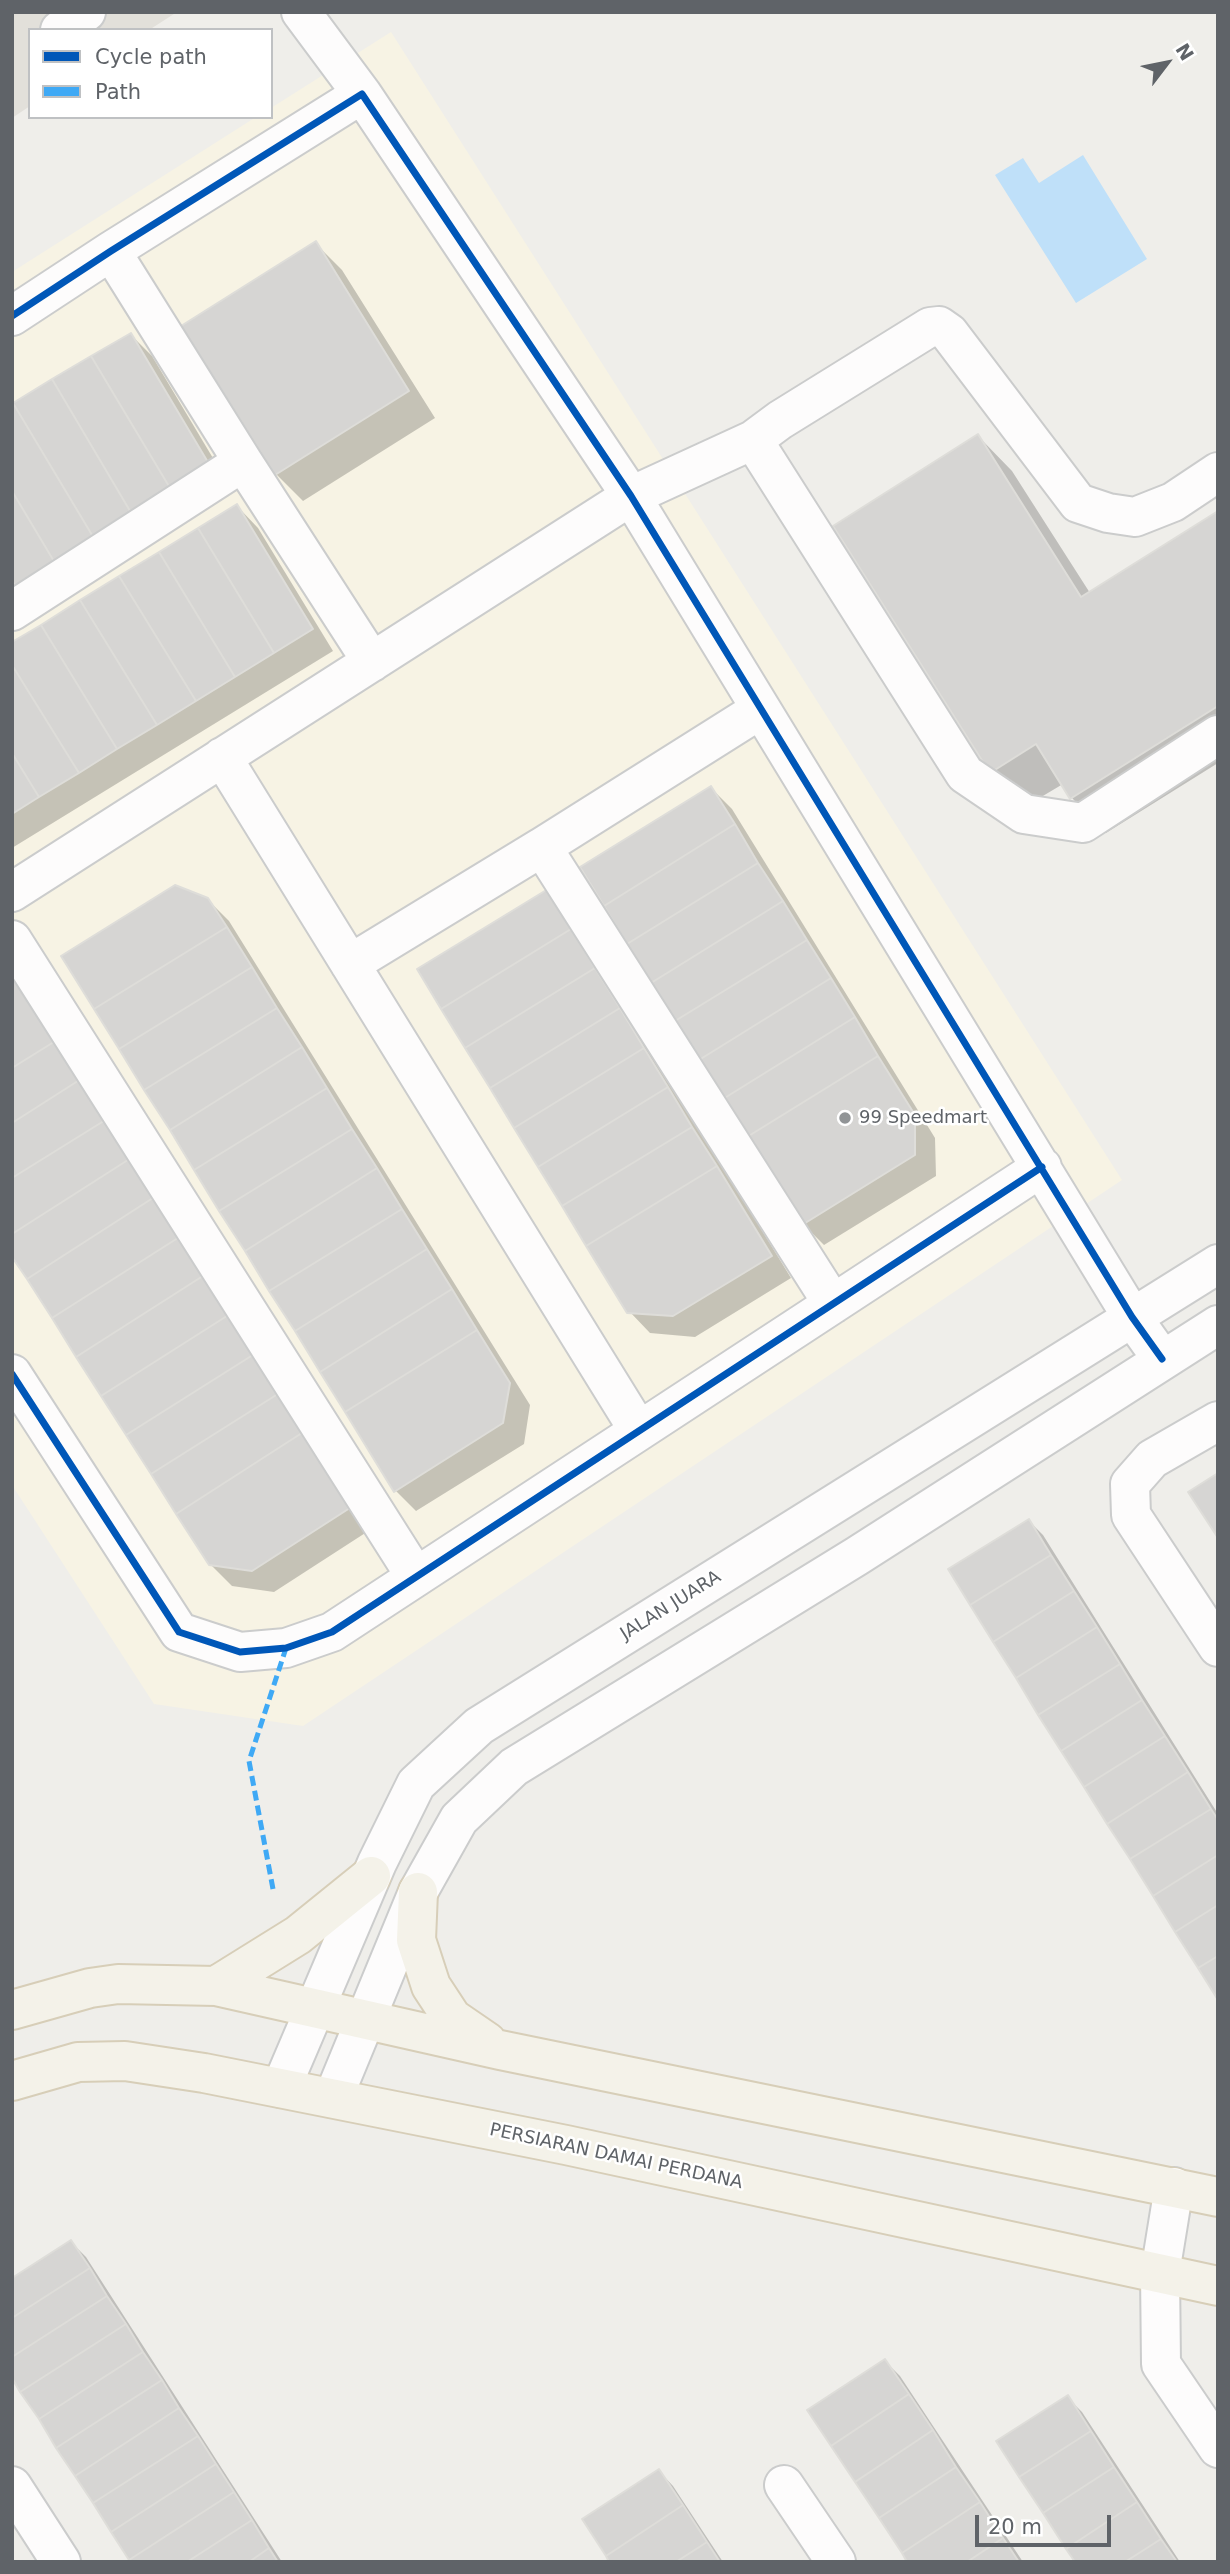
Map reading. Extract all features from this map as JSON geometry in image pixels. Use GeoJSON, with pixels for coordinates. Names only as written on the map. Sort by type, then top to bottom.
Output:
{"type":"FeatureCollection","features":[{"type":"Feature","properties":{"kind":"main road"},"geometry":{"type":"LineString","coordinates":[[216,1986],[298,1935],[371,1877]]}},
{"type":"Feature","properties":{"kind":"main road"},"geometry":{"type":"LineString","coordinates":[[418,1892],[416,1940],[430,1986],[452,2018],[500,2050]]}},
{"type":"Feature","properties":{"kind":"main road"},"geometry":{"type":"LineString","coordinates":[[12,2010],[118,1983],[216,1986],[500,2050],[1218,2197]]}},
{"type":"Feature","properties":{"kind":"main road","name":"PERSIARAN DAMAI PERDANA"},"geometry":{"type":"LineString","coordinates":[[12,2081],[78,2062],[125,2061],[204,2073],[580,2148],[1218,2286]]}},
{"type":"Feature","properties":{"kind":"street"},"geometry":{"type":"LineString","coordinates":[[64,28],[86,12]]}},
{"type":"Feature","properties":{"kind":"street"},"geometry":{"type":"LineString","coordinates":[[300,12],[362,94],[631,496],[1132,1317],[1162,1359]]}},
{"type":"Feature","properties":{"kind":"street"},"geometry":{"type":"LineString","coordinates":[[12,316],[362,94]]}},
{"type":"Feature","properties":{"kind":"street"},"geometry":{"type":"LineString","coordinates":[[111,251],[372,662]]}},
{"type":"Feature","properties":{"kind":"street"},"geometry":{"type":"LineString","coordinates":[[12,891],[631,496],[753,440],[780,420],[929,327],[939,326],[949,333],[1078,503],[1108,513],[1135,517],[1172,502],[1218,472]]}},
{"type":"Feature","properties":{"kind":"street"},"geometry":{"type":"LineString","coordinates":[[753,440],[965,774],[1024,814],[1083,822],[1218,735]]}},
{"type":"Feature","properties":{"kind":"street"},"geometry":{"type":"LineString","coordinates":[[12,611],[243,462]]}},
{"type":"Feature","properties":{"kind":"street"},"geometry":{"type":"LineString","coordinates":[[350,964],[761,709]]}},
{"type":"Feature","properties":{"kind":"street"},"geometry":{"type":"LineString","coordinates":[[222,757],[639,1431]]}},
{"type":"Feature","properties":{"kind":"street"},"geometry":{"type":"LineString","coordinates":[[542,847],[832,1304]]}},
{"type":"Feature","properties":{"kind":"street"},"geometry":{"type":"LineString","coordinates":[[12,940],[416,1577]]}},
{"type":"Feature","properties":{"kind":"street"},"geometry":{"type":"LineString","coordinates":[[12,1374],[179,1632],[240,1652],[286,1648],[332,1632],[1042,1167]]}},
{"type":"Feature","properties":{"kind":"street","name":"JALAN JUARA"},"geometry":{"type":"LineString","coordinates":[[281,2088],[371,1877],[416,1784],[479,1726],[1218,1264]]}},
{"type":"Feature","properties":{"kind":"street"},"geometry":{"type":"LineString","coordinates":[[333,2098],[418,1892],[459,1819],[514,1767],[845,1563],[1218,1325]]}},
{"type":"Feature","properties":{"kind":"street"},"geometry":{"type":"LineString","coordinates":[[1218,1421],[1153,1459],[1130,1484],[1131,1515],[1218,1647]]}},
{"type":"Feature","properties":{"kind":"street"},"geometry":{"type":"LineString","coordinates":[[1174,2187],[1160,2273],[1161,2364],[1218,2448]]}},
{"type":"Feature","properties":{"kind":"street"},"geometry":{"type":"LineString","coordinates":[[785,2485],[836,2562]]}},
{"type":"Feature","properties":{"kind":"street"},"geometry":{"type":"LineString","coordinates":[[12,2486],[61,2562]]}},
{"type":"Feature","properties":{"kind":"shaded area"},"geometry":{"type":"Polygon","coordinates":[[[12,12],[177,12],[152,28],[28,28],[28,107],[12,118],[12,12]]]}},
{"type":"Feature","properties":{"kind":"shaded area"},"geometry":{"type":"Polygon","coordinates":[[[391,32],[1122,1180],[303,1726],[154,1704],[12,1485],[12,272],[253,119],[273,119],[273,107],[391,32]]]}},
{"type":"Feature","properties":{"kind":"water"},"geometry":{"type":"Polygon","coordinates":[[[1083,155],[1147,259],[1076,303],[995,175],[1023,158],[1039,183],[1083,155]]]}},
{"type":"Feature","properties":{"kind":"building"},"geometry":{"type":"Polygon","coordinates":[[[316,241],[409,391],[275,475],[181,326],[316,241]]]}},
{"type":"Feature","properties":{"kind":"building"},"geometry":{"type":"Polygon","coordinates":[[[131,333],[212,469],[173,493],[91,356],[131,333]]]}},
{"type":"Feature","properties":{"kind":"building"},"geometry":{"type":"Polygon","coordinates":[[[91,356],[173,493],[133,516],[52,379],[91,356]]]}},
{"type":"Feature","properties":{"kind":"building"},"geometry":{"type":"Polygon","coordinates":[[[52,379],[133,516],[95,540],[13,403],[52,379]]]}},
{"type":"Feature","properties":{"kind":"building"},"geometry":{"type":"Polygon","coordinates":[[[13,403],[95,540],[55,563],[12,491],[13,403]]]}},
{"type":"Feature","properties":{"kind":"building"},"geometry":{"type":"Polygon","coordinates":[[[978,434],[1081,597],[1218,511],[1218,706],[1070,799],[1036,744],[990,773],[833,526],[978,434]]]}},
{"type":"Feature","properties":{"kind":"building"},"geometry":{"type":"Polygon","coordinates":[[[12,491],[55,563],[16,586],[12,581],[12,491]]]}},
{"type":"Feature","properties":{"kind":"building"},"geometry":{"type":"Polygon","coordinates":[[[237,504],[313,629],[274,653],[198,528],[237,504]]]}},
{"type":"Feature","properties":{"kind":"building"},"geometry":{"type":"Polygon","coordinates":[[[198,528],[274,653],[235,677],[159,552],[198,528]]]}},
{"type":"Feature","properties":{"kind":"building"},"geometry":{"type":"Polygon","coordinates":[[[159,552],[235,677],[196,701],[119,576],[159,552]]]}},
{"type":"Feature","properties":{"kind":"building"},"geometry":{"type":"Polygon","coordinates":[[[119,576],[196,701],[157,725],[80,600],[119,576]]]}},
{"type":"Feature","properties":{"kind":"building"},"geometry":{"type":"Polygon","coordinates":[[[80,600],[157,725],[117,749],[41,625],[80,600]]]}},
{"type":"Feature","properties":{"kind":"building"},"geometry":{"type":"Polygon","coordinates":[[[41,625],[117,749],[79,773],[12,665],[12,642],[41,625]]]}},
{"type":"Feature","properties":{"kind":"building"},"geometry":{"type":"Polygon","coordinates":[[[12,665],[79,773],[39,797],[12,753],[12,665]]]}},
{"type":"Feature","properties":{"kind":"building"},"geometry":{"type":"Polygon","coordinates":[[[12,753],[39,797],[12,814],[12,753]]]}},
{"type":"Feature","properties":{"kind":"building"},"geometry":{"type":"Polygon","coordinates":[[[711,786],[735,824],[604,906],[580,867],[711,786]]]}},
{"type":"Feature","properties":{"kind":"building"},"geometry":{"type":"Polygon","coordinates":[[[735,824],[758,863],[627,944],[604,906],[735,824]]]}},
{"type":"Feature","properties":{"kind":"building"},"geometry":{"type":"Polygon","coordinates":[[[758,863],[783,901],[651,983],[627,944],[758,863]]]}},
{"type":"Feature","properties":{"kind":"building"},"geometry":{"type":"Polygon","coordinates":[[[175,885],[208,898],[227,927],[94,1009],[61,956],[175,885]]]}},
{"type":"Feature","properties":{"kind":"building"},"geometry":{"type":"Polygon","coordinates":[[[548,889],[571,929],[441,1009],[417,969],[548,889]]]}},
{"type":"Feature","properties":{"kind":"building"},"geometry":{"type":"Polygon","coordinates":[[[783,901],[807,940],[675,1021],[651,983],[783,901]]]}},
{"type":"Feature","properties":{"kind":"building"},"geometry":{"type":"Polygon","coordinates":[[[227,927],[252,967],[119,1049],[94,1009],[227,927]]]}},
{"type":"Feature","properties":{"kind":"building"},"geometry":{"type":"Polygon","coordinates":[[[571,929],[595,968],[465,1048],[441,1009],[571,929]]]}},
{"type":"Feature","properties":{"kind":"building"},"geometry":{"type":"Polygon","coordinates":[[[807,940],[831,978],[699,1060],[675,1021],[807,940]]]}},
{"type":"Feature","properties":{"kind":"building"},"geometry":{"type":"Polygon","coordinates":[[[252,967],[277,1008],[144,1090],[119,1049],[252,967]]]}},
{"type":"Feature","properties":{"kind":"building"},"geometry":{"type":"Polygon","coordinates":[[[595,968],[620,1008],[490,1088],[465,1048],[595,968]]]}},
{"type":"Feature","properties":{"kind":"building"},"geometry":{"type":"Polygon","coordinates":[[[12,970],[57,1040],[12,1068],[12,970]]]}},
{"type":"Feature","properties":{"kind":"building"},"geometry":{"type":"Polygon","coordinates":[[[831,978],[855,1017],[723,1099],[699,1060],[831,978]]]}},
{"type":"Feature","properties":{"kind":"building"},"geometry":{"type":"Polygon","coordinates":[[[277,1008],[302,1047],[170,1130],[144,1090],[277,1008]]]}},
{"type":"Feature","properties":{"kind":"building"},"geometry":{"type":"Polygon","coordinates":[[[620,1008],[644,1048],[514,1128],[490,1088],[620,1008]]]}},
{"type":"Feature","properties":{"kind":"building"},"geometry":{"type":"Polygon","coordinates":[[[855,1017],[878,1056],[747,1137],[723,1099],[855,1017]]]}},
{"type":"Feature","properties":{"kind":"building"},"geometry":{"type":"Polygon","coordinates":[[[57,1040],[81,1079],[12,1123],[12,1068],[57,1040]]]}},
{"type":"Feature","properties":{"kind":"building"},"geometry":{"type":"Polygon","coordinates":[[[302,1047],[327,1088],[194,1170],[170,1130],[302,1047]]]}},
{"type":"Feature","properties":{"kind":"building"},"geometry":{"type":"Polygon","coordinates":[[[644,1048],[668,1087],[538,1167],[514,1128],[644,1048]]]}},
{"type":"Feature","properties":{"kind":"building"},"geometry":{"type":"Polygon","coordinates":[[[878,1056],[915,1115],[915,1155],[802,1225],[747,1137],[878,1056]]]}},
{"type":"Feature","properties":{"kind":"building"},"geometry":{"type":"Polygon","coordinates":[[[81,1079],[107,1119],[12,1178],[12,1123],[81,1079]]]}},
{"type":"Feature","properties":{"kind":"building"},"geometry":{"type":"Polygon","coordinates":[[[668,1087],[692,1127],[562,1206],[538,1167],[668,1087]]]}},
{"type":"Feature","properties":{"kind":"building"},"geometry":{"type":"Polygon","coordinates":[[[327,1088],[352,1129],[219,1211],[194,1170],[327,1088]]]}},
{"type":"Feature","properties":{"kind":"building"},"geometry":{"type":"Polygon","coordinates":[[[107,1119],[131,1158],[12,1234],[12,1178],[107,1119]]]}},
{"type":"Feature","properties":{"kind":"building"},"geometry":{"type":"Polygon","coordinates":[[[692,1127],[717,1166],[586,1246],[562,1206],[692,1127]]]}},
{"type":"Feature","properties":{"kind":"building"},"geometry":{"type":"Polygon","coordinates":[[[352,1129],[377,1168],[245,1251],[219,1211],[352,1129]]]}},
{"type":"Feature","properties":{"kind":"building"},"geometry":{"type":"Polygon","coordinates":[[[131,1158],[156,1196],[27,1279],[12,1257],[12,1234],[131,1158]]]}},
{"type":"Feature","properties":{"kind":"building"},"geometry":{"type":"Polygon","coordinates":[[[717,1166],[772,1256],[673,1316],[627,1313],[586,1246],[717,1166]]]}},
{"type":"Feature","properties":{"kind":"building"},"geometry":{"type":"Polygon","coordinates":[[[377,1168],[402,1209],[269,1291],[245,1251],[377,1168]]]}},
{"type":"Feature","properties":{"kind":"building"},"geometry":{"type":"Polygon","coordinates":[[[156,1196],[181,1236],[52,1318],[27,1279],[156,1196]]]}},
{"type":"Feature","properties":{"kind":"building"},"geometry":{"type":"Polygon","coordinates":[[[402,1209],[427,1249],[295,1331],[269,1291],[402,1209]]]}},
{"type":"Feature","properties":{"kind":"building"},"geometry":{"type":"Polygon","coordinates":[[[181,1236],[206,1274],[76,1357],[52,1318],[181,1236]]]}},
{"type":"Feature","properties":{"kind":"building"},"geometry":{"type":"Polygon","coordinates":[[[427,1249],[452,1289],[320,1372],[295,1331],[427,1249]]]}},
{"type":"Feature","properties":{"kind":"building"},"geometry":{"type":"Polygon","coordinates":[[[206,1274],[230,1314],[101,1396],[76,1357],[206,1274]]]}},
{"type":"Feature","properties":{"kind":"building"},"geometry":{"type":"Polygon","coordinates":[[[452,1289],[477,1330],[345,1412],[320,1372],[452,1289]]]}},
{"type":"Feature","properties":{"kind":"building"},"geometry":{"type":"Polygon","coordinates":[[[230,1314],[256,1353],[126,1435],[101,1396],[230,1314]]]}},
{"type":"Feature","properties":{"kind":"building"},"geometry":{"type":"Polygon","coordinates":[[[477,1330],[510,1383],[503,1423],[394,1492],[345,1412],[477,1330]]]}},
{"type":"Feature","properties":{"kind":"building"},"geometry":{"type":"Polygon","coordinates":[[[256,1353],[281,1392],[151,1474],[126,1435],[256,1353]]]}},
{"type":"Feature","properties":{"kind":"building"},"geometry":{"type":"Polygon","coordinates":[[[281,1392],[305,1431],[176,1514],[151,1474],[281,1392]]]}},
{"type":"Feature","properties":{"kind":"building"},"geometry":{"type":"Polygon","coordinates":[[[305,1431],[353,1506],[252,1571],[209,1565],[176,1514],[305,1431]]]}},
{"type":"Feature","properties":{"kind":"building"},"geometry":{"type":"Polygon","coordinates":[[[1218,1473],[1218,1538],[1188,1492],[1218,1473]]]}},
{"type":"Feature","properties":{"kind":"building"},"geometry":{"type":"Polygon","coordinates":[[[1029,1519],[1051,1555],[970,1605],[948,1569],[1029,1519]]]}},
{"type":"Feature","properties":{"kind":"building"},"geometry":{"type":"Polygon","coordinates":[[[1051,1555],[1074,1591],[993,1642],[970,1605],[1051,1555]]]}},
{"type":"Feature","properties":{"kind":"building"},"geometry":{"type":"Polygon","coordinates":[[[1074,1591],[1097,1627],[1016,1678],[993,1642],[1074,1591]]]}},
{"type":"Feature","properties":{"kind":"building"},"geometry":{"type":"Polygon","coordinates":[[[1097,1627],[1120,1664],[1038,1715],[1016,1678],[1097,1627]]]}},
{"type":"Feature","properties":{"kind":"building"},"geometry":{"type":"Polygon","coordinates":[[[1120,1664],[1142,1700],[1061,1751],[1038,1715],[1120,1664]]]}},
{"type":"Feature","properties":{"kind":"building"},"geometry":{"type":"Polygon","coordinates":[[[1142,1700],[1165,1736],[1084,1787],[1061,1751],[1142,1700]]]}},
{"type":"Feature","properties":{"kind":"building"},"geometry":{"type":"Polygon","coordinates":[[[1165,1736],[1188,1772],[1107,1824],[1084,1787],[1165,1736]]]}},
{"type":"Feature","properties":{"kind":"building"},"geometry":{"type":"Polygon","coordinates":[[[1188,1772],[1211,1809],[1130,1859],[1107,1824],[1188,1772]]]}},
{"type":"Feature","properties":{"kind":"building"},"geometry":{"type":"Polygon","coordinates":[[[1211,1809],[1218,1820],[1218,1855],[1153,1896],[1130,1859],[1211,1809]]]}},
{"type":"Feature","properties":{"kind":"building"},"geometry":{"type":"Polygon","coordinates":[[[1218,1855],[1218,1905],[1175,1932],[1153,1896],[1218,1855]]]}},
{"type":"Feature","properties":{"kind":"building"},"geometry":{"type":"Polygon","coordinates":[[[1218,1905],[1218,1956],[1198,1968],[1175,1932],[1218,1905]]]}},
{"type":"Feature","properties":{"kind":"building"},"geometry":{"type":"Polygon","coordinates":[[[1218,1956],[1218,2000],[1198,1968],[1218,1956]]]}},
{"type":"Feature","properties":{"kind":"building"},"geometry":{"type":"Polygon","coordinates":[[[71,2240],[90,2268],[12,2318],[12,2278],[71,2240]]]}},
{"type":"Feature","properties":{"kind":"building"},"geometry":{"type":"Polygon","coordinates":[[[90,2268],[107,2296],[12,2357],[12,2318],[90,2268]]]}},
{"type":"Feature","properties":{"kind":"building"},"geometry":{"type":"Polygon","coordinates":[[[107,2296],[126,2324],[20,2392],[12,2378],[12,2357],[107,2296]]]}},
{"type":"Feature","properties":{"kind":"building"},"geometry":{"type":"Polygon","coordinates":[[[126,2324],[143,2352],[39,2419],[20,2392],[126,2324]]]}},
{"type":"Feature","properties":{"kind":"building"},"geometry":{"type":"Polygon","coordinates":[[[143,2352],[162,2380],[56,2448],[39,2419],[143,2352]]]}},
{"type":"Feature","properties":{"kind":"building"},"geometry":{"type":"Polygon","coordinates":[[[885,2359],[909,2394],[831,2446],[807,2410],[885,2359]]]}},
{"type":"Feature","properties":{"kind":"building"},"geometry":{"type":"Polygon","coordinates":[[[162,2380],[179,2408],[75,2476],[56,2448],[162,2380]]]}},
{"type":"Feature","properties":{"kind":"building"},"geometry":{"type":"Polygon","coordinates":[[[909,2394],[933,2430],[855,2482],[831,2446],[909,2394]]]}},
{"type":"Feature","properties":{"kind":"building"},"geometry":{"type":"Polygon","coordinates":[[[1068,2395],[1091,2431],[1019,2477],[996,2441],[1068,2395]]]}},
{"type":"Feature","properties":{"kind":"building"},"geometry":{"type":"Polygon","coordinates":[[[179,2408],[198,2436],[93,2503],[75,2476],[179,2408]]]}},
{"type":"Feature","properties":{"kind":"building"},"geometry":{"type":"Polygon","coordinates":[[[933,2430],[956,2467],[879,2518],[855,2482],[933,2430]]]}},
{"type":"Feature","properties":{"kind":"building"},"geometry":{"type":"Polygon","coordinates":[[[1091,2431],[1114,2467],[1043,2513],[1019,2477],[1091,2431]]]}},
{"type":"Feature","properties":{"kind":"building"},"geometry":{"type":"Polygon","coordinates":[[[198,2436],[216,2464],[111,2532],[93,2503],[198,2436]]]}},
{"type":"Feature","properties":{"kind":"building"},"geometry":{"type":"Polygon","coordinates":[[[216,2464],[234,2492],[129,2560],[111,2532],[216,2464]]]}},
{"type":"Feature","properties":{"kind":"building"},"geometry":{"type":"Polygon","coordinates":[[[956,2467],[980,2502],[902,2553],[879,2518],[956,2467]]]}},
{"type":"Feature","properties":{"kind":"building"},"geometry":{"type":"Polygon","coordinates":[[[1114,2467],[1137,2502],[1066,2549],[1043,2513],[1114,2467]]]}},
{"type":"Feature","properties":{"kind":"building"},"geometry":{"type":"Polygon","coordinates":[[[659,2469],[683,2505],[606,2556],[582,2519],[659,2469]]]}},
{"type":"Feature","properties":{"kind":"building"},"geometry":{"type":"Polygon","coordinates":[[[234,2492],[252,2520],[187,2562],[130,2562],[129,2560],[234,2492]]]}},
{"type":"Feature","properties":{"kind":"building"},"geometry":{"type":"Polygon","coordinates":[[[980,2502],[1003,2538],[967,2562],[907,2562],[902,2553],[980,2502]]]}},
{"type":"Feature","properties":{"kind":"building"},"geometry":{"type":"Polygon","coordinates":[[[1137,2502],[1161,2539],[1125,2562],[1075,2562],[1066,2549],[1137,2502]]]}},
{"type":"Feature","properties":{"kind":"building"},"geometry":{"type":"Polygon","coordinates":[[[683,2505],[707,2542],[676,2562],[609,2562],[606,2556],[683,2505]]]}},
{"type":"Feature","properties":{"kind":"building"},"geometry":{"type":"Polygon","coordinates":[[[252,2520],[269,2548],[249,2562],[187,2562],[252,2520]]]}},
{"type":"Feature","properties":{"kind":"building"},"geometry":{"type":"Polygon","coordinates":[[[1003,2538],[1019,2562],[967,2562],[1003,2538]]]}},
{"type":"Feature","properties":{"kind":"building"},"geometry":{"type":"Polygon","coordinates":[[[1161,2539],[1177,2562],[1125,2562],[1161,2539]]]}},
{"type":"Feature","properties":{"kind":"building"},"geometry":{"type":"Polygon","coordinates":[[[707,2542],[720,2562],[676,2562],[707,2542]]]}},
{"type":"Feature","properties":{"kind":"building"},"geometry":{"type":"Polygon","coordinates":[[[269,2548],[278,2562],[249,2562],[269,2548]]]}},
{"type":"Feature","properties":{"kind":"marked path"},"geometry":{"type":"LineString","coordinates":[[273,1889],[249,1761],[286,1648]]}},
{"type":"Feature","properties":{"kind":"cycle path"},"geometry":{"type":"LineString","coordinates":[[12,316],[362,94],[631,496],[1132,1317],[1162,1359]]}},
{"type":"Feature","properties":{"kind":"cycle path"},"geometry":{"type":"LineString","coordinates":[[12,1374],[179,1632],[240,1652],[286,1648],[332,1632],[1042,1167]]}},
{"type":"Feature","properties":{"kind":"place","name":"99 Speedmart"},"geometry":{"type":"Point","coordinates":[845,1118]}}]}
